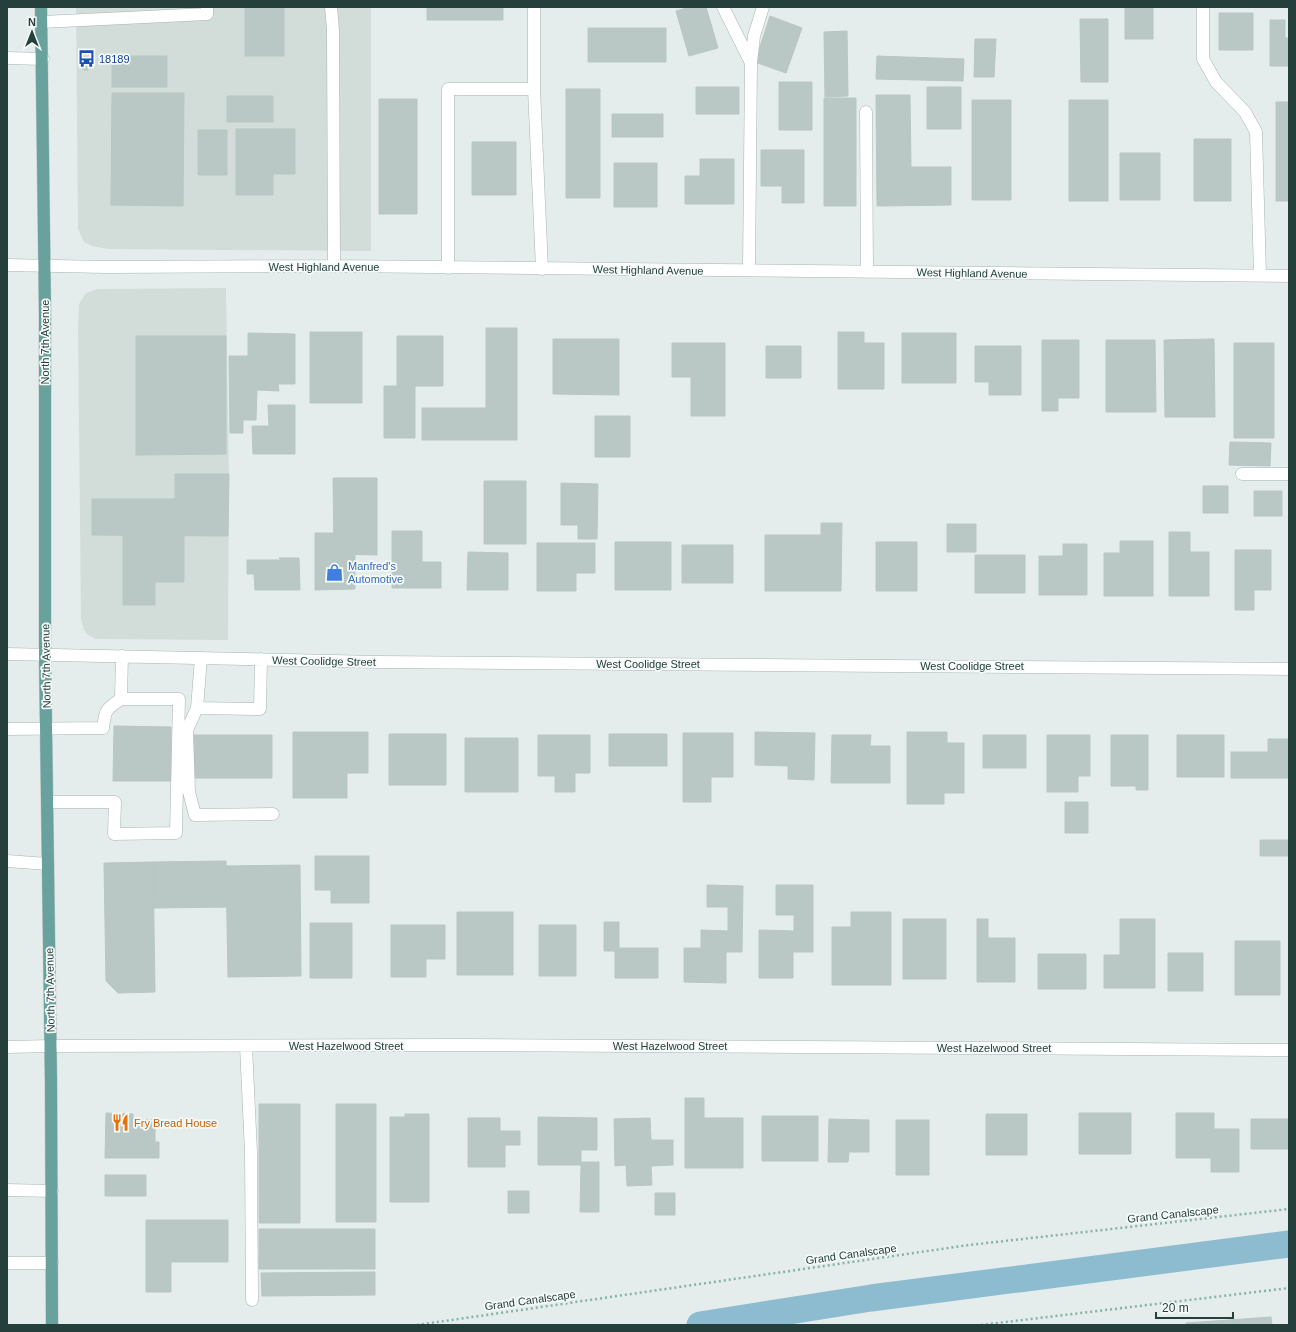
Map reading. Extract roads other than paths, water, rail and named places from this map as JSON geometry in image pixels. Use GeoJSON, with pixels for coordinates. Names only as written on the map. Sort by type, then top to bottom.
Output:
{"type":"FeatureCollection","features":[{"type":"Feature","properties":{"kind":"main road","name":"North 7th Avenue"},"geometry":{"type":"LineString","coordinates":[[42,7],[45,655],[48,802],[52,1325]]}},
{"type":"Feature","properties":{"kind":"street"},"geometry":{"type":"LineString","coordinates":[[42,22],[208,14],[207,7]]}},
{"type":"Feature","properties":{"kind":"street"},"geometry":{"type":"LineString","coordinates":[[331,7],[333,38],[334,266]]}},
{"type":"Feature","properties":{"kind":"street"},"geometry":{"type":"LineString","coordinates":[[534,7],[534,89],[542,269]]}},
{"type":"Feature","properties":{"kind":"street"},"geometry":{"type":"LineString","coordinates":[[723,7],[751,63]]}},
{"type":"Feature","properties":{"kind":"street"},"geometry":{"type":"LineString","coordinates":[[748,270],[751,63],[754,36],[764,7]]}},
{"type":"Feature","properties":{"kind":"street"},"geometry":{"type":"LineString","coordinates":[[1203,7],[1203,59],[1216,82],[1245,112],[1256,132],[1260,275]]}},
{"type":"Feature","properties":{"kind":"street"},"geometry":{"type":"LineString","coordinates":[[7,58],[43,59]]}},
{"type":"Feature","properties":{"kind":"street"},"geometry":{"type":"LineString","coordinates":[[448,268],[448,89],[534,89]]}},
{"type":"Feature","properties":{"kind":"street"},"geometry":{"type":"LineString","coordinates":[[866,112],[867,272]]}},
{"type":"Feature","properties":{"kind":"street","name":"West Highland Avenue"},"geometry":{"type":"LineString","coordinates":[[7,266],[334,266],[1289,276]]}},
{"type":"Feature","properties":{"kind":"street"},"geometry":{"type":"LineString","coordinates":[[1242,474],[1289,474]]}},
{"type":"Feature","properties":{"kind":"street","name":"West Coolidge Street"},"geometry":{"type":"LineString","coordinates":[[7,654],[378,662],[1289,669]]}},
{"type":"Feature","properties":{"kind":"street"},"geometry":{"type":"LineString","coordinates":[[121,699],[122,656]]}},
{"type":"Feature","properties":{"kind":"street"},"geometry":{"type":"LineString","coordinates":[[201,658],[197,708],[187,730],[189,792],[195,815],[273,814]]}},
{"type":"Feature","properties":{"kind":"street"},"geometry":{"type":"LineString","coordinates":[[197,708],[260,710],[261,659]]}},
{"type":"Feature","properties":{"kind":"street"},"geometry":{"type":"LineString","coordinates":[[7,729],[103,728],[104,712],[112,704],[121,699],[179,699],[176,833],[114,834],[114,802],[48,802]]}},
{"type":"Feature","properties":{"kind":"street"},"geometry":{"type":"LineString","coordinates":[[7,861],[48,864]]}},
{"type":"Feature","properties":{"kind":"street","name":"West Hazelwood Street"},"geometry":{"type":"LineString","coordinates":[[7,1047],[458,1045],[1289,1050]]}},
{"type":"Feature","properties":{"kind":"street"},"geometry":{"type":"LineString","coordinates":[[246,1046],[251,1152],[252,1300]]}},
{"type":"Feature","properties":{"kind":"street"},"geometry":{"type":"LineString","coordinates":[[7,1190],[52,1191]]}},
{"type":"Feature","properties":{"kind":"street"},"geometry":{"type":"LineString","coordinates":[[7,1263],[52,1263]]}},
{"type":"Feature","properties":{"kind":"waterway"},"geometry":{"type":"LineString","coordinates":[[700,1325],[871,1298],[1289,1244]]}},
{"type":"Feature","properties":{"kind":"place","name":"18189"},"geometry":{"type":"Point","coordinates":[86,59]}},
{"type":"Feature","properties":{"kind":"place","name":"Manfred's Automotive"},"geometry":{"type":"Point","coordinates":[335,572]}},
{"type":"Feature","properties":{"kind":"place","name":"Fry Bread House"},"geometry":{"type":"Point","coordinates":[121,1123]}}]}
